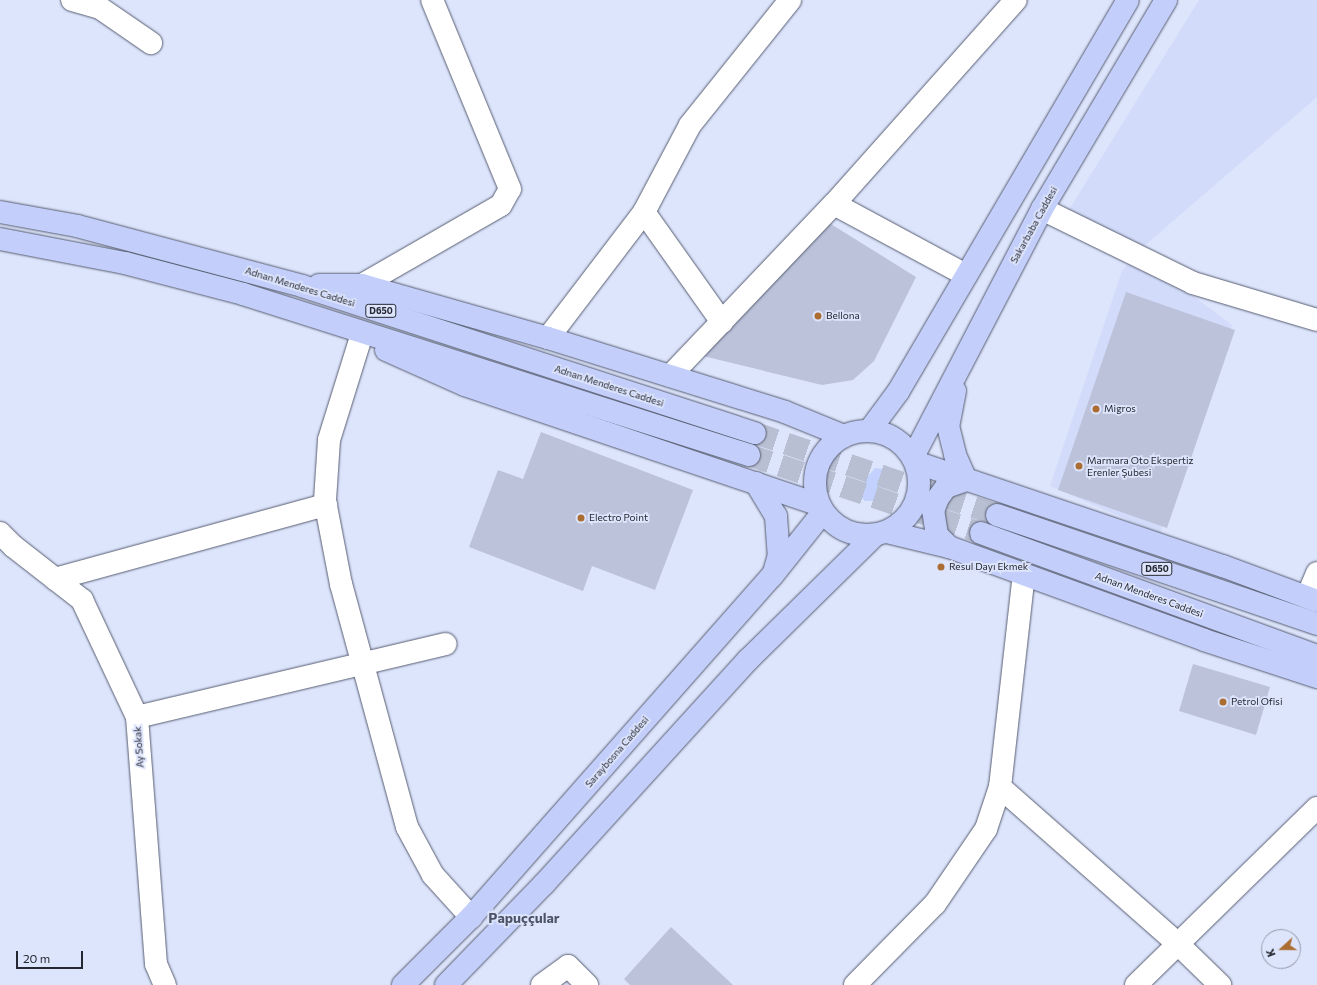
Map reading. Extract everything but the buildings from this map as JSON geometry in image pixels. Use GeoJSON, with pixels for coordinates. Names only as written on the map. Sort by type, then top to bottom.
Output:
{"type":"FeatureCollection","features":[{"type":"Feature","properties":{"kind":"main road"},"geometry":{"type":"LineString","coordinates":[[869,431],[898,392],[1128,0]]}},
{"type":"Feature","properties":{"kind":"main road","name":"Sakarbaba Caddesi"},"geometry":{"type":"LineString","coordinates":[[914,460],[964,355],[1042,209],[1166,0]]}},
{"type":"Feature","properties":{"kind":"main road","name":"Adnan Menderes Caddesi"},"geometry":{"type":"LineString","coordinates":[[0,212],[76,226],[302,286],[755,433]]}},
{"type":"Feature","properties":{"kind":"main road"},"geometry":{"type":"LineString","coordinates":[[0,239],[125,263],[333,322],[749,456]]}},
{"type":"Feature","properties":{"kind":"main road"},"geometry":{"type":"LineString","coordinates":[[302,286],[362,285],[548,338],[785,412],[844,436]]}},
{"type":"Feature","properties":{"kind":"main road"},"geometry":{"type":"LineString","coordinates":[[333,322],[412,364],[465,385],[756,483],[821,509]]}},
{"type":"Feature","properties":{"kind":"main road"},"geometry":{"type":"LineString","coordinates":[[964,355],[948,426],[955,456],[966,480]]}},
{"type":"Feature","properties":{"kind":"main road"},"geometry":{"type":"LineString","coordinates":[[756,483],[791,485],[806,476],[816,453],[813,436],[785,412]]}},
{"type":"Feature","properties":{"kind":"main road"},"geometry":{"type":"LineString","coordinates":[[446,985],[544,884],[748,660],[881,534],[902,522],[913,508],[919,492],[919,474],[914,460],[902,444],[887,434],[869,431],[844,436],[832,443],[817,466],[814,478],[821,509],[833,524],[846,532],[860,536],[881,534],[949,547],[1204,640],[1317,677]]}},
{"type":"Feature","properties":{"kind":"main road"},"geometry":{"type":"LineString","coordinates":[[914,460],[966,480],[1223,566],[1312,599]]}},
{"type":"Feature","properties":{"kind":"main road"},"geometry":{"type":"LineString","coordinates":[[949,547],[937,535],[933,511],[938,498],[946,487],[966,480]]}},
{"type":"Feature","properties":{"kind":"main road"},"geometry":{"type":"LineString","coordinates":[[756,483],[776,516],[779,555],[772,576]]}},
{"type":"Feature","properties":{"kind":"main road","name":"Saraybosna Caddesi"},"geometry":{"type":"LineString","coordinates":[[404,985],[471,917],[772,576],[821,509]]}},
{"type":"Feature","properties":{"kind":"main road","name":"D650"},"geometry":{"type":"LineString","coordinates":[[997,515],[1317,624]]}},
{"type":"Feature","properties":{"kind":"main road","name":"Adnan Menderes Caddesi"},"geometry":{"type":"LineString","coordinates":[[981,533],[1317,656]]}},
{"type":"Feature","properties":{"kind":"street"},"geometry":{"type":"LineString","coordinates":[[72,0],[100,8],[151,43]]}},
{"type":"Feature","properties":{"kind":"street"},"geometry":{"type":"LineString","coordinates":[[362,285],[501,205],[510,189],[432,0]]}},
{"type":"Feature","properties":{"kind":"street"},"geometry":{"type":"LineString","coordinates":[[548,338],[644,212],[690,125],[790,0]]}},
{"type":"Feature","properties":{"kind":"street"},"geometry":{"type":"LineString","coordinates":[[670,376],[834,204],[1016,0]]}},
{"type":"Feature","properties":{"kind":"street"},"geometry":{"type":"LineString","coordinates":[[834,204],[966,275]]}},
{"type":"Feature","properties":{"kind":"street"},"geometry":{"type":"LineString","coordinates":[[1042,209],[1193,284],[1317,320]]}},
{"type":"Feature","properties":{"kind":"street"},"geometry":{"type":"LineString","coordinates":[[644,212],[722,322]]}},
{"type":"Feature","properties":{"kind":"street"},"geometry":{"type":"LineString","coordinates":[[361,337],[328,440],[326,505],[341,584],[407,827],[433,875],[471,917]]}},
{"type":"Feature","properties":{"kind":"street"},"geometry":{"type":"LineString","coordinates":[[55,579],[326,505]]}},
{"type":"Feature","properties":{"kind":"street","name":"Ay Sokak"},"geometry":{"type":"LineString","coordinates":[[4,544],[55,579],[82,600],[137,717],[156,964],[165,985]]}},
{"type":"Feature","properties":{"kind":"street"},"geometry":{"type":"LineString","coordinates":[[1312,599],[1317,573]]}},
{"type":"Feature","properties":{"kind":"street"},"geometry":{"type":"LineString","coordinates":[[855,985],[935,904],[986,829],[1000,787],[1024,574]]}},
{"type":"Feature","properties":{"kind":"street"},"geometry":{"type":"LineString","coordinates":[[137,717],[445,644]]}},
{"type":"Feature","properties":{"kind":"street"},"geometry":{"type":"LineString","coordinates":[[1000,787],[1178,944],[1220,985]]}},
{"type":"Feature","properties":{"kind":"street"},"geometry":{"type":"LineString","coordinates":[[1136,985],[1317,808]]}},
{"type":"Feature","properties":{"kind":"street"},"geometry":{"type":"LineString","coordinates":[[542,985],[568,966],[587,985]]}},
{"type":"Feature","properties":{"kind":"shaded area"},"geometry":{"type":"Polygon","coordinates":[[[1199,0],[1317,0],[1317,97],[1136,253],[1062,221],[1199,0]]]}},
{"type":"Feature","properties":{"kind":"shaded area"},"geometry":{"type":"Polygon","coordinates":[[[1136,253],[1232,325],[1160,534],[1050,486],[1122,271],[1136,253]]]}},
{"type":"Feature","properties":{"kind":"shaded area"},"geometry":{"type":"Polygon","coordinates":[[[875,468],[882,469],[886,474],[884,487],[875,501],[865,501],[862,498],[863,482],[875,468]]]}},
{"type":"Feature","properties":{"kind":"tunnel"},"geometry":{"type":"LineString","coordinates":[[755,433],[997,515]]}},
{"type":"Feature","properties":{"kind":"tunnel"},"geometry":{"type":"LineString","coordinates":[[749,455],[981,533]]}},
{"type":"Feature","properties":{"kind":"place","name":"Bellona"},"geometry":{"type":"Point","coordinates":[818,316]}},
{"type":"Feature","properties":{"kind":"place","name":"Migros"},"geometry":{"type":"Point","coordinates":[1096,409]}},
{"type":"Feature","properties":{"kind":"place","name":"Marmara Oto Ekspertiz Erenler Şubesi"},"geometry":{"type":"Point","coordinates":[1079,466]}},
{"type":"Feature","properties":{"kind":"place","name":"Electro Point"},"geometry":{"type":"Point","coordinates":[581,518]}},
{"type":"Feature","properties":{"kind":"place","name":"Resul Dayı Ekmek"},"geometry":{"type":"Point","coordinates":[941,567]}},
{"type":"Feature","properties":{"kind":"place","name":"Petrol Ofisi"},"geometry":{"type":"Point","coordinates":[1223,702]}},
{"type":"Feature","properties":{"kind":"district","name":"Papuççular"},"geometry":{"type":"Point","coordinates":[524,918]}}]}
